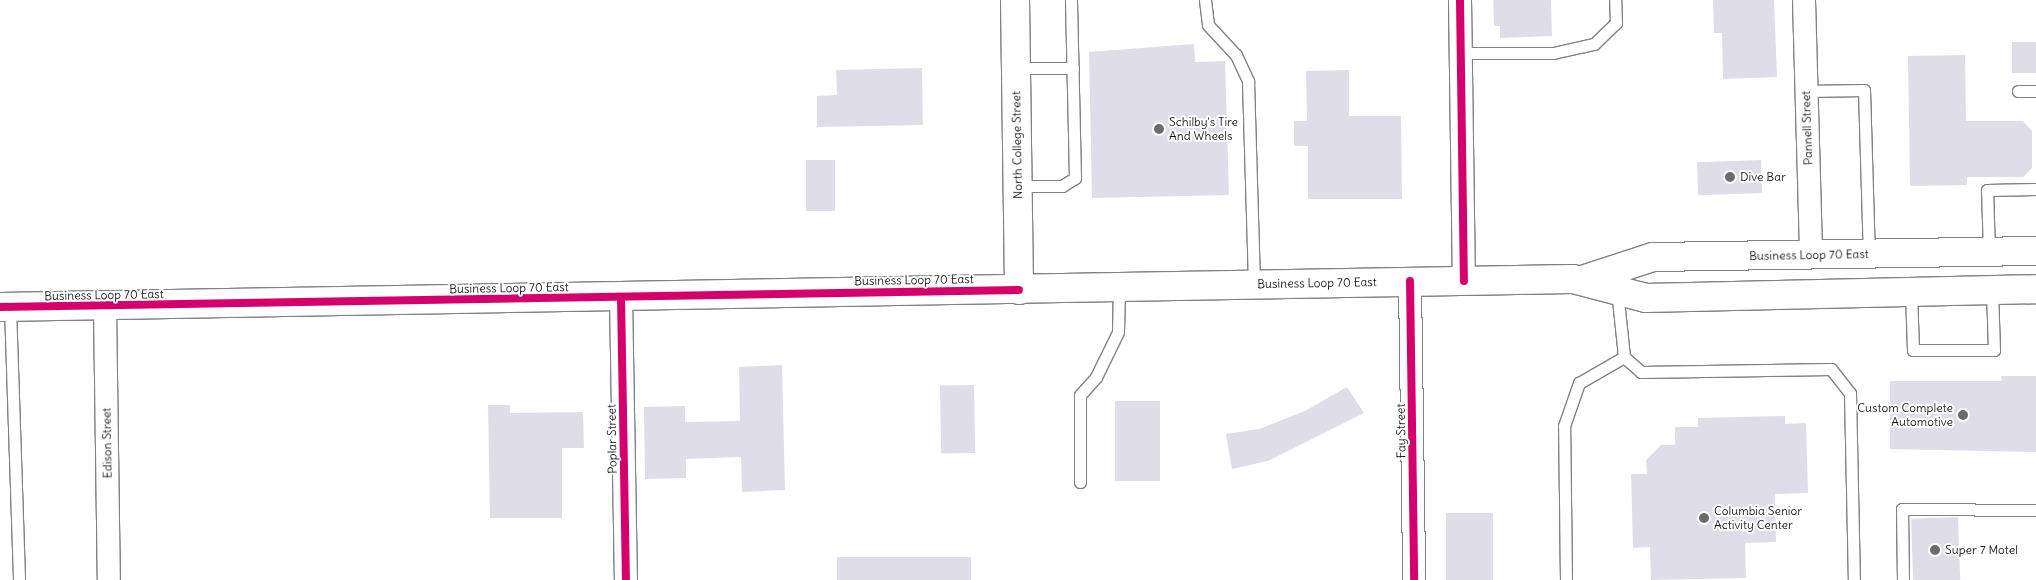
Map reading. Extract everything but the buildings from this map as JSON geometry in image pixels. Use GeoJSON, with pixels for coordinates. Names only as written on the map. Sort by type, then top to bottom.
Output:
{"type":"FeatureCollection","features":[{"type":"Feature","properties":{"kind":"main road","name":"North College Street"},"geometry":{"type":"LineString","coordinates":[[1015,0],[1019,290]]}},
{"type":"Feature","properties":{"kind":"main road","name":"Business Loop 70 East"},"geometry":{"type":"LineString","coordinates":[[1584,279],[1653,257],[2036,251]]}},
{"type":"Feature","properties":{"kind":"main road","name":"Business Loop 70 East"},"geometry":{"type":"LineString","coordinates":[[5,307],[1584,279],[1646,298],[2036,289]]}},
{"type":"Feature","properties":{"kind":"street"},"geometry":{"type":"LineString","coordinates":[[1460,0],[1464,281]]}},
{"type":"Feature","properties":{"kind":"street","name":"Pannell Street"},"geometry":{"type":"LineString","coordinates":[[1804,0],[1811,255]]}},
{"type":"Feature","properties":{"kind":"street","name":"Fay Street"},"geometry":{"type":"LineString","coordinates":[[1410,281],[1414,580]]}},
{"type":"Feature","properties":{"kind":"street","name":"Poplar Street"},"geometry":{"type":"LineString","coordinates":[[621,297],[626,580]]}},
{"type":"Feature","properties":{"kind":"street","name":"Edison Street"},"geometry":{"type":"LineString","coordinates":[[105,306],[109,580]]}},
{"type":"Feature","properties":{"kind":"lane"},"geometry":{"type":"LineString","coordinates":[[1017,186],[1062,186],[1075,178],[1071,0]]}},
{"type":"Feature","properties":{"kind":"lane"},"geometry":{"type":"LineString","coordinates":[[1205,0],[1208,25],[1236,55],[1248,81],[1254,284]]}},
{"type":"Feature","properties":{"kind":"lane"},"geometry":{"type":"LineString","coordinates":[[1460,53],[1553,53],[1594,44],[1616,23],[1615,0]]}},
{"type":"Feature","properties":{"kind":"lane"},"geometry":{"type":"LineString","coordinates":[[1015,68],[1073,68]]}},
{"type":"Feature","properties":{"kind":"lane"},"geometry":{"type":"LineString","coordinates":[[1806,91],[1864,90],[1870,254]]}},
{"type":"Feature","properties":{"kind":"lane"},"geometry":{"type":"LineString","coordinates":[[2018,91],[2036,90]]}},
{"type":"Feature","properties":{"kind":"lane"},"geometry":{"type":"LineString","coordinates":[[1988,252],[1987,190],[2036,189]]}},
{"type":"Feature","properties":{"kind":"lane"},"geometry":{"type":"LineString","coordinates":[[1080,482],[1080,395],[1096,377],[1118,332],[1119,287]]}},
{"type":"Feature","properties":{"kind":"lane"},"geometry":{"type":"LineString","coordinates":[[1616,288],[1624,357],[1641,372],[1831,369],[1850,393],[1854,580]]}},
{"type":"Feature","properties":{"kind":"lane"},"geometry":{"type":"LineString","coordinates":[[1911,292],[1913,350],[1994,350],[1992,290]]}},
{"type":"Feature","properties":{"kind":"lane"},"geometry":{"type":"LineString","coordinates":[[5,307],[19,580]]}},
{"type":"Feature","properties":{"kind":"lane"},"geometry":{"type":"LineString","coordinates":[[1566,580],[1564,426],[1579,383],[1624,357]]}},
{"type":"Feature","properties":{"kind":"lane"},"geometry":{"type":"LineString","coordinates":[[1903,580],[1902,509],[2036,510]]}},
{"type":"Feature","properties":{"kind":"cycle path"},"geometry":{"type":"LineString","coordinates":[[1460,0],[1464,281]]}},
{"type":"Feature","properties":{"kind":"cycle path"},"geometry":{"type":"LineString","coordinates":[[1410,281],[1414,580]]}},
{"type":"Feature","properties":{"kind":"cycle path"},"geometry":{"type":"LineString","coordinates":[[0,307],[1019,290]]}},
{"type":"Feature","properties":{"kind":"cycle path"},"geometry":{"type":"LineString","coordinates":[[621,297],[626,580]]}},
{"type":"Feature","properties":{"kind":"place","name":"Schilby's Tire And Wheels"},"geometry":{"type":"Point","coordinates":[1159,129]}},
{"type":"Feature","properties":{"kind":"place","name":"Dive Bar"},"geometry":{"type":"Point","coordinates":[1730,177]}},
{"type":"Feature","properties":{"kind":"place","name":"Custom Complete Automotive"},"geometry":{"type":"Point","coordinates":[1963,415]}},
{"type":"Feature","properties":{"kind":"place","name":"Columbia Senior Activity Center"},"geometry":{"type":"Point","coordinates":[1704,518]}},
{"type":"Feature","properties":{"kind":"place","name":"Super 7 Motel"},"geometry":{"type":"Point","coordinates":[1935,550]}}]}
